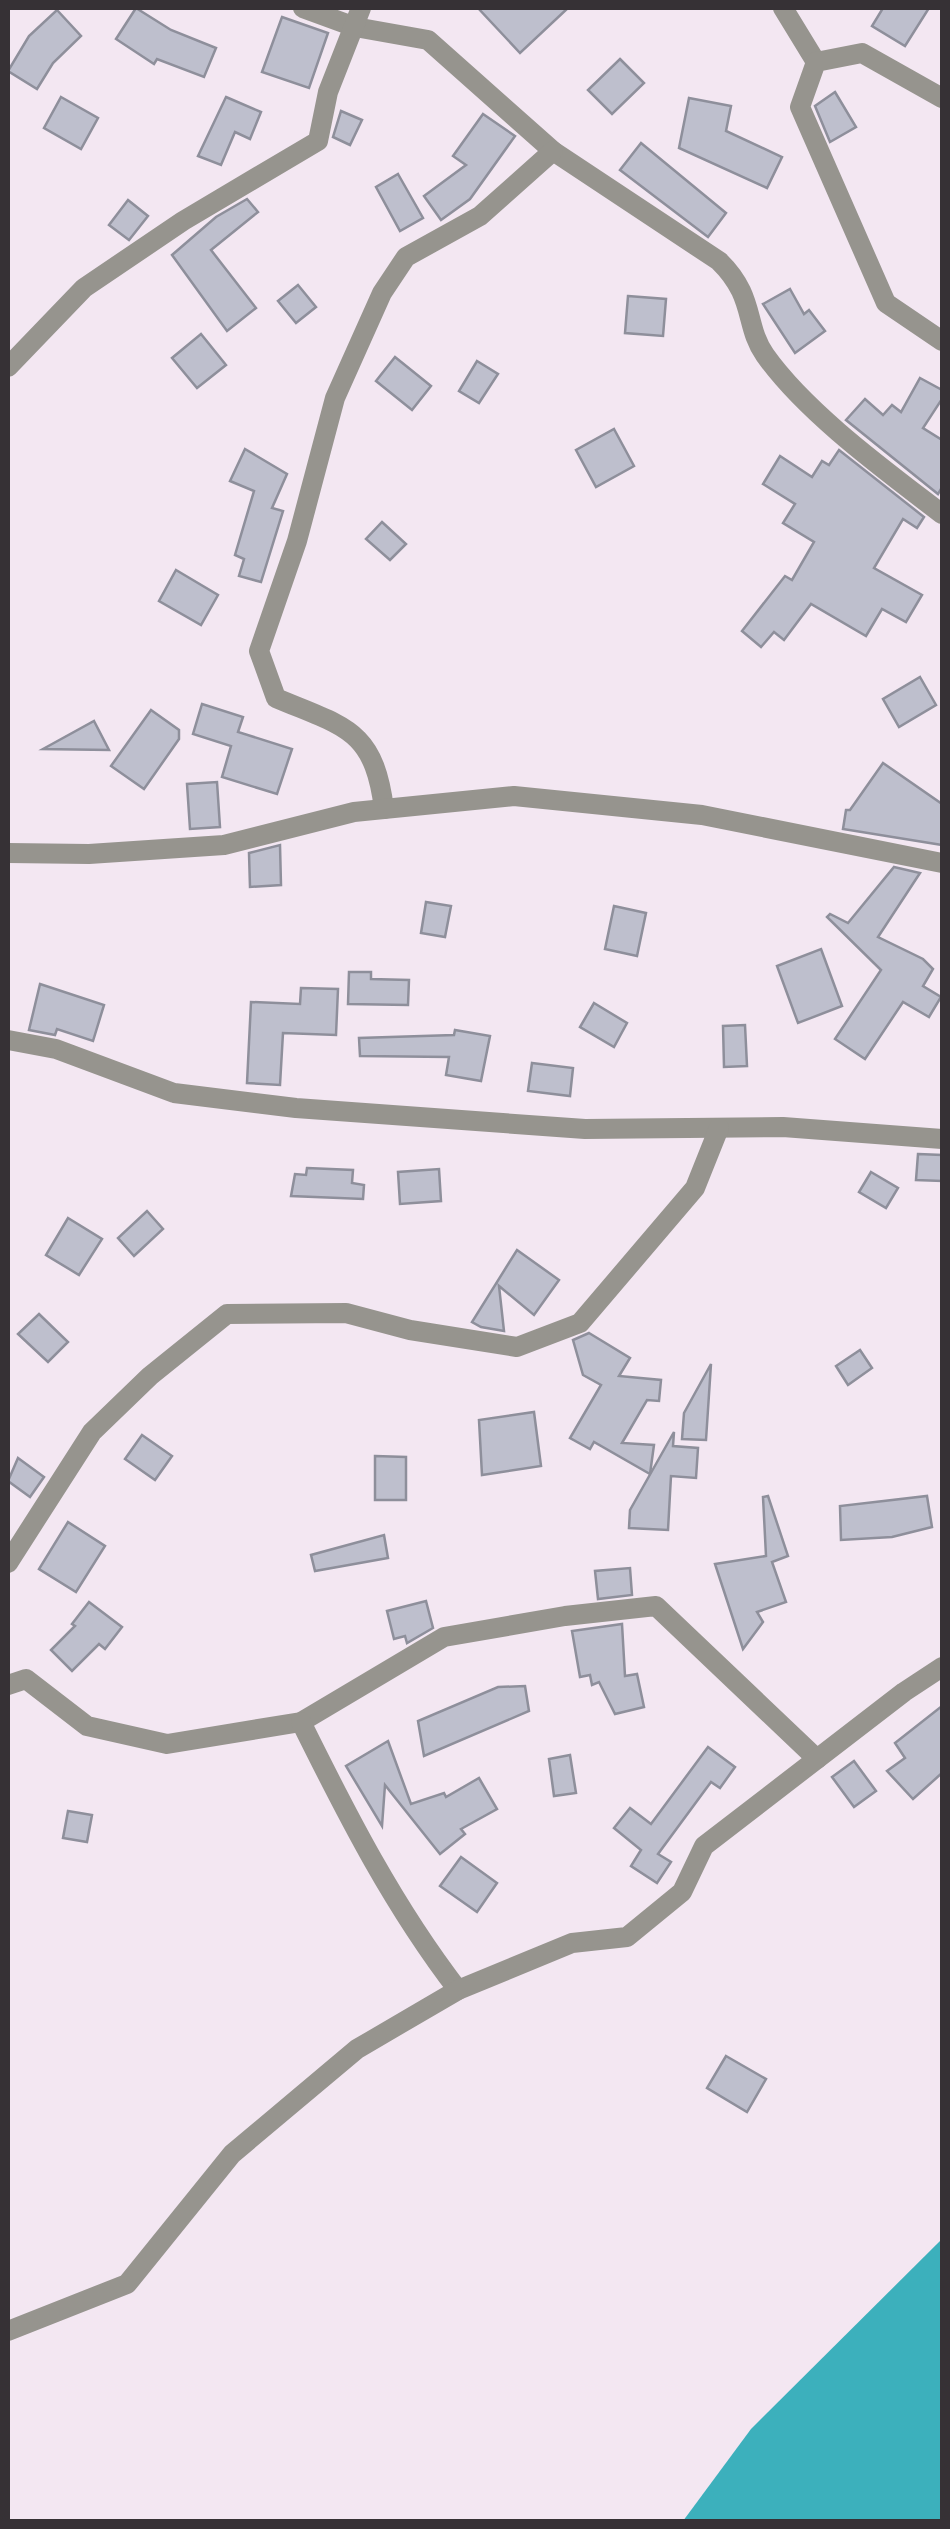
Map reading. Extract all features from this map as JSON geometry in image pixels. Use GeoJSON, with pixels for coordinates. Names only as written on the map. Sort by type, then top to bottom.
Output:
{"type":"FeatureCollection","features":[{"type":"Feature","properties":{"kind":"street"},"geometry":{"type":"LineString","coordinates":[[303,8],[358,18],[428,40],[552,151],[719,260],[736,278],[750,304],[763,353],[868,458],[942,514]]}},
{"type":"Feature","properties":{"kind":"street"},"geometry":{"type":"LineString","coordinates":[[783,8],[816,62]]}},
{"type":"Feature","properties":{"kind":"street"},"geometry":{"type":"LineString","coordinates":[[8,367],[84,288],[183,221],[318,141],[328,92],[358,18]]}},
{"type":"Feature","properties":{"kind":"street"},"geometry":{"type":"LineString","coordinates":[[816,62],[862,54],[942,98]]}},
{"type":"Feature","properties":{"kind":"street"},"geometry":{"type":"LineString","coordinates":[[816,62],[800,107],[838,198],[886,303],[942,342]]}},
{"type":"Feature","properties":{"kind":"street"},"geometry":{"type":"LineString","coordinates":[[384,809],[379,769],[352,730],[276,698],[259,651],[297,542],[335,398],[382,294],[406,257],[480,216],[552,151]]}},
{"type":"Feature","properties":{"kind":"street"},"geometry":{"type":"LineString","coordinates":[[8,852],[88,854],[224,845],[354,812],[514,796],[702,815],[942,864]]}},
{"type":"Feature","properties":{"kind":"street"},"geometry":{"type":"LineString","coordinates":[[8,1040],[56,1049],[174,1094],[296,1108],[585,1130],[783,1127],[942,1139]]}},
{"type":"Feature","properties":{"kind":"street"},"geometry":{"type":"LineString","coordinates":[[8,1563],[92,1432],[150,1376],[226,1314],[346,1314],[410,1330],[518,1347],[580,1324],[696,1188],[719,1128]]}},
{"type":"Feature","properties":{"kind":"street"},"geometry":{"type":"LineString","coordinates":[[8,1686],[26,1679],[87,1726],[167,1744],[302,1722],[444,1637],[656,1606],[817,1759]]}},
{"type":"Feature","properties":{"kind":"street"},"geometry":{"type":"LineString","coordinates":[[8,2331],[126,2284],[232,2154],[357,2049],[458,1990],[572,1943],[627,1937],[682,1892],[704,1846],[942,1667]]}},
{"type":"Feature","properties":{"kind":"street"},"geometry":{"type":"LineString","coordinates":[[302,1722],[386,1887],[412,1930],[458,1990]]}},
{"type":"Feature","properties":{"kind":"water"},"geometry":{"type":"Polygon","coordinates":[[[942,2239],[942,2521],[683,2521],[751,2429],[942,2239]]]}},
{"type":"Feature","properties":{"kind":"building"},"geometry":{"type":"Polygon","coordinates":[[[136,8],[171,30],[216,48],[204,77],[157,59],[154,64],[116,39],[136,8]]]}},
{"type":"Feature","properties":{"kind":"building"},"geometry":{"type":"Polygon","coordinates":[[[478,8],[568,8],[520,53],[478,8]]]}},
{"type":"Feature","properties":{"kind":"building"},"geometry":{"type":"Polygon","coordinates":[[[883,8],[929,8],[905,46],[872,26],[883,8]]]}},
{"type":"Feature","properties":{"kind":"building"},"geometry":{"type":"Polygon","coordinates":[[[57,10],[81,36],[53,63],[37,89],[8,71],[29,36],[57,10]]]}},
{"type":"Feature","properties":{"kind":"building"},"geometry":{"type":"Polygon","coordinates":[[[282,17],[328,33],[309,88],[262,72],[282,17]]]}},
{"type":"Feature","properties":{"kind":"building"},"geometry":{"type":"Polygon","coordinates":[[[620,59],[644,83],[612,114],[588,90],[620,59]]]}},
{"type":"Feature","properties":{"kind":"building"},"geometry":{"type":"Polygon","coordinates":[[[835,92],[856,127],[830,142],[815,106],[835,92]]]}},
{"type":"Feature","properties":{"kind":"building"},"geometry":{"type":"Polygon","coordinates":[[[61,97],[98,118],[81,149],[44,128],[61,97]]]}},
{"type":"Feature","properties":{"kind":"building"},"geometry":{"type":"Polygon","coordinates":[[[226,97],[261,112],[250,139],[235,132],[221,165],[198,156],[226,97]]]}},
{"type":"Feature","properties":{"kind":"building"},"geometry":{"type":"Polygon","coordinates":[[[689,98],[731,106],[726,131],[782,157],[767,188],[679,148],[689,98]]]}},
{"type":"Feature","properties":{"kind":"building"},"geometry":{"type":"Polygon","coordinates":[[[341,111],[362,120],[350,145],[333,137],[341,111]]]}},
{"type":"Feature","properties":{"kind":"building"},"geometry":{"type":"Polygon","coordinates":[[[483,114],[515,136],[470,199],[441,220],[424,196],[466,165],[453,156],[483,114]]]}},
{"type":"Feature","properties":{"kind":"building"},"geometry":{"type":"Polygon","coordinates":[[[641,143],[726,213],[708,237],[620,170],[641,143]]]}},
{"type":"Feature","properties":{"kind":"building"},"geometry":{"type":"Polygon","coordinates":[[[398,174],[423,218],[400,231],[376,187],[398,174]]]}},
{"type":"Feature","properties":{"kind":"building"},"geometry":{"type":"Polygon","coordinates":[[[247,199],[258,212],[211,250],[256,308],[227,331],[172,255],[216,217],[247,199]]]}},
{"type":"Feature","properties":{"kind":"building"},"geometry":{"type":"Polygon","coordinates":[[[128,200],[148,216],[129,240],[109,225],[128,200]]]}},
{"type":"Feature","properties":{"kind":"building"},"geometry":{"type":"Polygon","coordinates":[[[298,285],[316,307],[296,323],[278,301],[298,285]]]}},
{"type":"Feature","properties":{"kind":"building"},"geometry":{"type":"Polygon","coordinates":[[[790,289],[804,314],[809,310],[825,331],[795,353],[763,304],[790,289]]]}},
{"type":"Feature","properties":{"kind":"building"},"geometry":{"type":"Polygon","coordinates":[[[628,296],[666,299],[663,336],[625,333],[628,296]]]}},
{"type":"Feature","properties":{"kind":"building"},"geometry":{"type":"Polygon","coordinates":[[[201,334],[226,365],[197,388],[172,358],[201,334]]]}},
{"type":"Feature","properties":{"kind":"building"},"geometry":{"type":"Polygon","coordinates":[[[395,357],[431,386],[412,410],[376,381],[395,357]]]}},
{"type":"Feature","properties":{"kind":"building"},"geometry":{"type":"Polygon","coordinates":[[[477,361],[498,374],[479,403],[459,391],[477,361]]]}},
{"type":"Feature","properties":{"kind":"building"},"geometry":{"type":"Polygon","coordinates":[[[920,378],[942,390],[942,399],[923,428],[942,440],[942,487],[938,494],[846,420],[865,399],[883,415],[892,405],[901,412],[920,378]]]}},
{"type":"Feature","properties":{"kind":"building"},"geometry":{"type":"Polygon","coordinates":[[[614,429],[634,466],[596,487],[576,450],[614,429]]]}},
{"type":"Feature","properties":{"kind":"building"},"geometry":{"type":"Polygon","coordinates":[[[245,449],[287,474],[272,508],[283,511],[261,582],[239,576],[244,559],[235,555],[254,491],[230,481],[245,449]]]}},
{"type":"Feature","properties":{"kind":"building"},"geometry":{"type":"Polygon","coordinates":[[[839,450],[924,517],[917,528],[903,519],[874,568],[922,595],[906,622],[882,609],[866,636],[811,604],[784,640],[774,632],[761,647],[742,631],[785,576],[792,580],[814,542],[783,523],[795,504],[763,484],[780,456],[812,477],[822,461],[829,465],[839,450]]]}},
{"type":"Feature","properties":{"kind":"building"},"geometry":{"type":"Polygon","coordinates":[[[382,522],[406,544],[390,560],[366,539],[382,522]]]}},
{"type":"Feature","properties":{"kind":"building"},"geometry":{"type":"Polygon","coordinates":[[[176,570],[218,595],[201,625],[159,601],[176,570]]]}},
{"type":"Feature","properties":{"kind":"building"},"geometry":{"type":"Polygon","coordinates":[[[920,677],[936,705],[899,727],[883,699],[920,677]]]}},
{"type":"Feature","properties":{"kind":"building"},"geometry":{"type":"Polygon","coordinates":[[[202,704],[243,717],[238,732],[292,749],[277,794],[222,777],[231,746],[193,734],[202,704]]]}},
{"type":"Feature","properties":{"kind":"building"},"geometry":{"type":"Polygon","coordinates":[[[151,710],[179,730],[179,739],[144,789],[111,766],[151,710]]]}},
{"type":"Feature","properties":{"kind":"building"},"geometry":{"type":"Polygon","coordinates":[[[94,721],[109,750],[43,749],[94,721]]]}},
{"type":"Feature","properties":{"kind":"building"},"geometry":{"type":"Polygon","coordinates":[[[883,763],[942,804],[942,845],[843,829],[846,810],[850,810],[883,763]]]}},
{"type":"Feature","properties":{"kind":"building"},"geometry":{"type":"Polygon","coordinates":[[[217,782],[220,827],[190,829],[187,784],[217,782]]]}},
{"type":"Feature","properties":{"kind":"building"},"geometry":{"type":"Polygon","coordinates":[[[280,845],[281,885],[250,887],[249,853],[280,845]]]}},
{"type":"Feature","properties":{"kind":"building"},"geometry":{"type":"Polygon","coordinates":[[[894,867],[920,873],[878,937],[923,959],[933,969],[923,986],[941,997],[929,1017],[903,1002],[865,1059],[835,1039],[881,970],[827,917],[830,914],[848,923],[894,867]]]}},
{"type":"Feature","properties":{"kind":"building"},"geometry":{"type":"Polygon","coordinates":[[[426,902],[451,906],[445,937],[421,933],[426,902]]]}},
{"type":"Feature","properties":{"kind":"building"},"geometry":{"type":"Polygon","coordinates":[[[614,906],[646,913],[637,956],[605,949],[614,906]]]}},
{"type":"Feature","properties":{"kind":"building"},"geometry":{"type":"Polygon","coordinates":[[[821,949],[842,1006],[798,1023],[777,966],[821,949]]]}},
{"type":"Feature","properties":{"kind":"building"},"geometry":{"type":"Polygon","coordinates":[[[349,972],[371,972],[371,979],[409,980],[408,1005],[348,1004],[349,972]]]}},
{"type":"Feature","properties":{"kind":"building"},"geometry":{"type":"Polygon","coordinates":[[[40,984],[104,1005],[93,1041],[57,1029],[55,1035],[29,1030],[40,984]]]}},
{"type":"Feature","properties":{"kind":"building"},"geometry":{"type":"Polygon","coordinates":[[[301,988],[338,989],[336,1035],[283,1033],[280,1085],[247,1083],[251,1002],[300,1004],[301,988]]]}},
{"type":"Feature","properties":{"kind":"building"},"geometry":{"type":"Polygon","coordinates":[[[594,1003],[627,1023],[614,1047],[580,1027],[594,1003]]]}},
{"type":"Feature","properties":{"kind":"building"},"geometry":{"type":"Polygon","coordinates":[[[745,1025],[747,1066],[724,1067],[723,1026],[745,1025]]]}},
{"type":"Feature","properties":{"kind":"building"},"geometry":{"type":"Polygon","coordinates":[[[455,1030],[490,1036],[481,1081],[446,1075],[449,1057],[360,1056],[359,1038],[454,1035],[455,1030]]]}},
{"type":"Feature","properties":{"kind":"building"},"geometry":{"type":"Polygon","coordinates":[[[532,1063],[573,1068],[570,1096],[528,1091],[532,1063]]]}},
{"type":"Feature","properties":{"kind":"building"},"geometry":{"type":"Polygon","coordinates":[[[918,1154],[942,1155],[942,1181],[916,1180],[918,1154]]]}},
{"type":"Feature","properties":{"kind":"building"},"geometry":{"type":"Polygon","coordinates":[[[307,1168],[353,1170],[352,1183],[364,1185],[363,1199],[291,1196],[295,1174],[306,1175],[307,1168]]]}},
{"type":"Feature","properties":{"kind":"building"},"geometry":{"type":"Polygon","coordinates":[[[439,1169],[441,1201],[400,1204],[398,1172],[439,1169]]]}},
{"type":"Feature","properties":{"kind":"building"},"geometry":{"type":"Polygon","coordinates":[[[871,1172],[898,1188],[886,1208],[859,1192],[871,1172]]]}},
{"type":"Feature","properties":{"kind":"building"},"geometry":{"type":"Polygon","coordinates":[[[147,1211],[163,1229],[134,1256],[118,1238],[147,1211]]]}},
{"type":"Feature","properties":{"kind":"building"},"geometry":{"type":"Polygon","coordinates":[[[68,1218],[102,1239],[79,1275],[46,1255],[68,1218]]]}},
{"type":"Feature","properties":{"kind":"building"},"geometry":{"type":"Polygon","coordinates":[[[517,1250],[559,1280],[534,1315],[499,1286],[504,1331],[481,1327],[472,1322],[517,1250]]]}},
{"type":"Feature","properties":{"kind":"building"},"geometry":{"type":"Polygon","coordinates":[[[39,1314],[68,1342],[48,1362],[18,1334],[39,1314]]]}},
{"type":"Feature","properties":{"kind":"building"},"geometry":{"type":"Polygon","coordinates":[[[589,1333],[630,1358],[619,1376],[661,1380],[659,1401],[647,1400],[622,1443],[654,1445],[650,1474],[594,1442],[590,1449],[570,1438],[601,1385],[583,1375],[573,1340],[589,1333]]]}},
{"type":"Feature","properties":{"kind":"building"},"geometry":{"type":"Polygon","coordinates":[[[860,1350],[872,1368],[848,1385],[836,1366],[860,1350]]]}},
{"type":"Feature","properties":{"kind":"building"},"geometry":{"type":"Polygon","coordinates":[[[711,1364],[706,1440],[682,1439],[684,1413],[711,1364]]]}},
{"type":"Feature","properties":{"kind":"building"},"geometry":{"type":"Polygon","coordinates":[[[534,1412],[541,1466],[482,1475],[479,1420],[534,1412]]]}},
{"type":"Feature","properties":{"kind":"building"},"geometry":{"type":"Polygon","coordinates":[[[674,1432],[673,1446],[698,1448],[696,1478],[671,1476],[668,1530],[629,1528],[630,1510],[674,1432]]]}},
{"type":"Feature","properties":{"kind":"building"},"geometry":{"type":"Polygon","coordinates":[[[142,1435],[172,1456],[155,1480],[125,1459],[142,1435]]]}},
{"type":"Feature","properties":{"kind":"building"},"geometry":{"type":"Polygon","coordinates":[[[375,1456],[406,1457],[406,1500],[375,1500],[375,1456]]]}},
{"type":"Feature","properties":{"kind":"building"},"geometry":{"type":"Polygon","coordinates":[[[18,1458],[44,1477],[30,1497],[8,1481],[18,1458]]]}},
{"type":"Feature","properties":{"kind":"building"},"geometry":{"type":"Polygon","coordinates":[[[768,1496],[788,1556],[772,1562],[786,1602],[757,1612],[763,1622],[743,1649],[715,1564],[766,1556],[763,1497],[768,1496]]]}},
{"type":"Feature","properties":{"kind":"building"},"geometry":{"type":"Polygon","coordinates":[[[927,1496],[932,1527],[892,1537],[841,1540],[840,1506],[927,1496]]]}},
{"type":"Feature","properties":{"kind":"building"},"geometry":{"type":"Polygon","coordinates":[[[68,1522],[105,1546],[76,1592],[39,1569],[68,1522]]]}},
{"type":"Feature","properties":{"kind":"building"},"geometry":{"type":"Polygon","coordinates":[[[384,1535],[388,1558],[315,1571],[311,1555],[384,1535]]]}},
{"type":"Feature","properties":{"kind":"building"},"geometry":{"type":"Polygon","coordinates":[[[630,1568],[632,1595],[598,1599],[595,1571],[630,1568]]]}},
{"type":"Feature","properties":{"kind":"building"},"geometry":{"type":"Polygon","coordinates":[[[426,1601],[433,1628],[407,1643],[405,1636],[394,1639],[387,1611],[426,1601]]]}},
{"type":"Feature","properties":{"kind":"building"},"geometry":{"type":"Polygon","coordinates":[[[89,1602],[122,1627],[105,1649],[99,1644],[72,1671],[51,1650],[75,1626],[72,1624],[89,1602]]]}},
{"type":"Feature","properties":{"kind":"building"},"geometry":{"type":"Polygon","coordinates":[[[622,1624],[625,1676],[637,1674],[644,1707],[615,1714],[599,1682],[592,1685],[590,1675],[580,1677],[572,1631],[622,1624]]]}},
{"type":"Feature","properties":{"kind":"building"},"geometry":{"type":"Polygon","coordinates":[[[525,1686],[529,1711],[424,1756],[418,1721],[498,1687],[525,1686]]]}},
{"type":"Feature","properties":{"kind":"building"},"geometry":{"type":"Polygon","coordinates":[[[942,1706],[942,1773],[913,1799],[887,1771],[905,1758],[895,1743],[942,1706]]]}},
{"type":"Feature","properties":{"kind":"building"},"geometry":{"type":"Polygon","coordinates":[[[388,1741],[411,1804],[444,1793],[446,1797],[479,1778],[497,1809],[461,1829],[465,1834],[440,1854],[385,1785],[382,1826],[346,1766],[388,1741]]]}},
{"type":"Feature","properties":{"kind":"building"},"geometry":{"type":"Polygon","coordinates":[[[708,1747],[735,1767],[720,1788],[711,1782],[658,1854],[671,1862],[657,1883],[631,1866],[641,1850],[614,1828],[630,1808],[651,1824],[708,1747]]]}},
{"type":"Feature","properties":{"kind":"building"},"geometry":{"type":"Polygon","coordinates":[[[570,1755],[576,1793],[554,1796],[549,1759],[570,1755]]]}},
{"type":"Feature","properties":{"kind":"building"},"geometry":{"type":"Polygon","coordinates":[[[854,1761],[876,1791],[854,1807],[832,1777],[854,1761]]]}},
{"type":"Feature","properties":{"kind":"building"},"geometry":{"type":"Polygon","coordinates":[[[68,1811],[92,1815],[87,1842],[63,1838],[68,1811]]]}},
{"type":"Feature","properties":{"kind":"building"},"geometry":{"type":"Polygon","coordinates":[[[461,1857],[497,1883],[477,1912],[440,1886],[461,1857]]]}},
{"type":"Feature","properties":{"kind":"building"},"geometry":{"type":"Polygon","coordinates":[[[726,2056],[766,2079],[747,2112],[707,2088],[726,2056]]]}}]}
